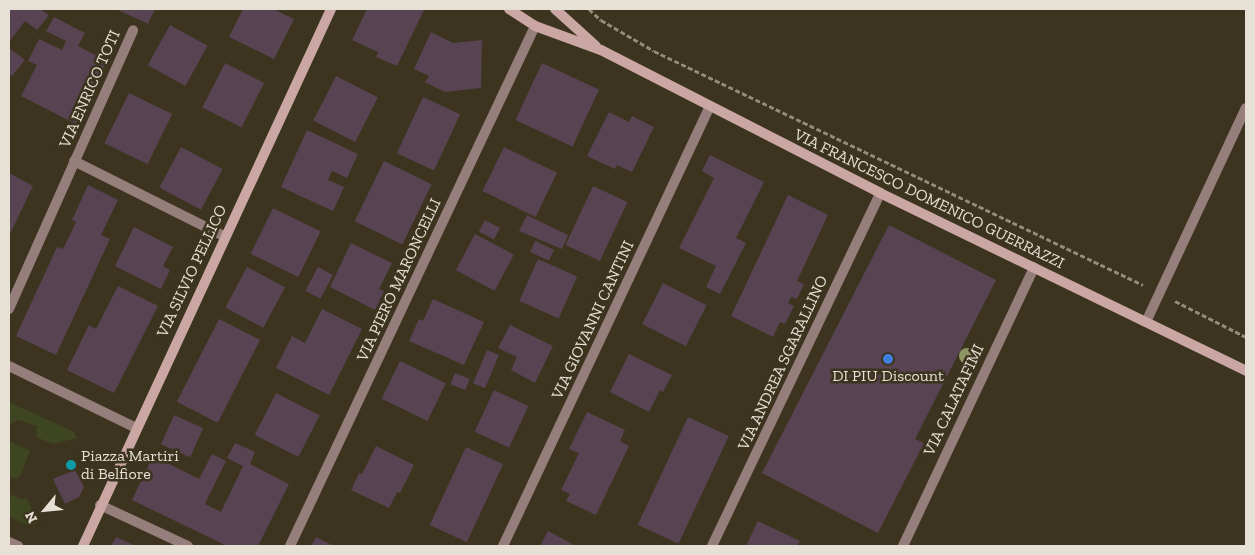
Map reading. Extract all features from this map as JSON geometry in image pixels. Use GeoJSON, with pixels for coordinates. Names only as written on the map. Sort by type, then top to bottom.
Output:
{"type":"FeatureCollection","features":[{"type":"Feature","properties":{"kind":"street","name":"VIA SILVIO PELLICO"},"geometry":{"type":"LineString","coordinates":[[83,546],[224,236],[331,9]]}},
{"type":"Feature","properties":{"kind":"street","name":"VIA FRANCESCO DOMENICO GUERRAZZI"},"geometry":{"type":"LineString","coordinates":[[509,9],[535,26],[601,50],[880,193],[1246,372]]}},
{"type":"Feature","properties":{"kind":"street","name":"VIA FRANCESCO DOMENICO GUERRAZZI"},"geometry":{"type":"LineString","coordinates":[[555,9],[601,50]]}},
{"type":"Feature","properties":{"kind":"street","name":"VIA PIERO MARONCELLI"},"geometry":{"type":"LineString","coordinates":[[290,546],[535,26]]}},
{"type":"Feature","properties":{"kind":"street","name":"VIA ENRICO TOTI"},"geometry":{"type":"LineString","coordinates":[[9,309],[133,30]]}},
{"type":"Feature","properties":{"kind":"street","name":"VIA GIOVANNI CANTINI"},"geometry":{"type":"LineString","coordinates":[[503,546],[710,107]]}},
{"type":"Feature","properties":{"kind":"street"},"geometry":{"type":"LineString","coordinates":[[1146,322],[1246,108]]}},
{"type":"Feature","properties":{"kind":"street","name":"VIA ENRICO TOTI"},"geometry":{"type":"LineString","coordinates":[[74,161],[224,236]]}},
{"type":"Feature","properties":{"kind":"street","name":"VIA ANDREA SGARALLINO"},"geometry":{"type":"LineString","coordinates":[[712,546],[880,193]]}},
{"type":"Feature","properties":{"kind":"street","name":"VIA CALATAFIMI"},"geometry":{"type":"LineString","coordinates":[[903,546],[1034,267]]}},
{"type":"Feature","properties":{"kind":"street"},"geometry":{"type":"LineString","coordinates":[[9,366],[136,428]]}},
{"type":"Feature","properties":{"kind":"street"},"geometry":{"type":"LineString","coordinates":[[100,506],[188,546]]}},
{"type":"Feature","properties":{"kind":"street"},"geometry":{"type":"LineString","coordinates":[[9,542],[18,546]]}},
{"type":"Feature","properties":{"kind":"path"},"geometry":{"type":"LineString","coordinates":[[589,9],[601,20],[654,51],[1159,293],[1246,337]]}},
{"type":"Feature","properties":{"kind":"green space"},"geometry":{"type":"Polygon","coordinates":[[[9,402],[74,432],[77,438],[53,444],[36,437],[37,426],[18,420],[9,425],[9,402]]]}},
{"type":"Feature","properties":{"kind":"green space"},"geometry":{"type":"Polygon","coordinates":[[[9,441],[30,451],[20,476],[14,479],[9,476],[9,441]]]}},
{"type":"Feature","properties":{"kind":"green space"},"geometry":{"type":"Polygon","coordinates":[[[9,494],[21,499],[27,498],[37,523],[29,526],[9,516],[9,494]]]}},
{"type":"Feature","properties":{"kind":"building"},"geometry":{"type":"Polygon","coordinates":[[[9,9],[40,9],[49,15],[37,30],[25,21],[9,42],[9,9]]]}},
{"type":"Feature","properties":{"kind":"building"},"geometry":{"type":"Polygon","coordinates":[[[116,9],[155,9],[148,24],[116,9]]]}},
{"type":"Feature","properties":{"kind":"building"},"geometry":{"type":"Polygon","coordinates":[[[243,9],[273,9],[294,19],[274,59],[229,37],[243,9]]]}},
{"type":"Feature","properties":{"kind":"building"},"geometry":{"type":"Polygon","coordinates":[[[367,9],[424,10],[397,66],[376,57],[378,52],[352,40],[367,9]]]}},
{"type":"Feature","properties":{"kind":"building"},"geometry":{"type":"Polygon","coordinates":[[[54,17],[85,33],[78,46],[107,61],[76,124],[21,96],[37,65],[28,61],[39,39],[62,50],[66,41],[46,31],[54,17]]]}},
{"type":"Feature","properties":{"kind":"building"},"geometry":{"type":"Polygon","coordinates":[[[170,25],[208,46],[185,86],[148,65],[170,25]]]}},
{"type":"Feature","properties":{"kind":"building"},"geometry":{"type":"Polygon","coordinates":[[[431,32],[453,43],[482,40],[481,88],[445,92],[425,82],[429,76],[414,69],[431,32]]]}},
{"type":"Feature","properties":{"kind":"building"},"geometry":{"type":"Polygon","coordinates":[[[9,48],[25,60],[12,76],[9,74],[9,48]]]}},
{"type":"Feature","properties":{"kind":"building"},"geometry":{"type":"Polygon","coordinates":[[[225,63],[264,83],[242,128],[202,108],[225,63]]]}},
{"type":"Feature","properties":{"kind":"building"},"geometry":{"type":"Polygon","coordinates":[[[542,63],[599,90],[572,147],[515,120],[542,63]]]}},
{"type":"Feature","properties":{"kind":"building"},"geometry":{"type":"Polygon","coordinates":[[[336,76],[378,97],[355,142],[313,121],[336,76]]]}},
{"type":"Feature","properties":{"kind":"building"},"geometry":{"type":"Polygon","coordinates":[[[129,93],[172,114],[148,164],[104,143],[129,93]]]}},
{"type":"Feature","properties":{"kind":"building"},"geometry":{"type":"Polygon","coordinates":[[[423,97],[460,114],[434,171],[397,153],[423,97]]]}},
{"type":"Feature","properties":{"kind":"building"},"geometry":{"type":"Polygon","coordinates":[[[609,112],[629,122],[632,116],[654,127],[632,172],[617,165],[615,169],[587,156],[609,112]]]}},
{"type":"Feature","properties":{"kind":"building"},"geometry":{"type":"Polygon","coordinates":[[[307,130],[358,154],[347,178],[332,171],[328,180],[344,187],[333,211],[281,187],[307,130]]]}},
{"type":"Feature","properties":{"kind":"building"},"geometry":{"type":"Polygon","coordinates":[[[181,147],[222,169],[201,210],[159,188],[181,147]]]}},
{"type":"Feature","properties":{"kind":"building"},"geometry":{"type":"Polygon","coordinates":[[[504,147],[557,173],[536,217],[483,191],[504,147]]]}},
{"type":"Feature","properties":{"kind":"building"},"geometry":{"type":"Polygon","coordinates":[[[710,155],[764,182],[736,238],[746,243],[720,294],[706,287],[716,266],[679,248],[714,178],[702,171],[710,155]]]}},
{"type":"Feature","properties":{"kind":"building"},"geometry":{"type":"Polygon","coordinates":[[[384,161],[432,184],[402,244],[355,221],[384,161]]]}},
{"type":"Feature","properties":{"kind":"building"},"geometry":{"type":"Polygon","coordinates":[[[9,173],[33,186],[9,236],[9,173]]]}},
{"type":"Feature","properties":{"kind":"building"},"geometry":{"type":"Polygon","coordinates":[[[88,185],[118,200],[101,235],[110,239],[56,355],[16,336],[57,247],[63,249],[76,222],[72,220],[88,185]]]}},
{"type":"Feature","properties":{"kind":"building"},"geometry":{"type":"Polygon","coordinates":[[[593,186],[627,202],[600,261],[566,245],[593,186]]]}},
{"type":"Feature","properties":{"kind":"building"},"geometry":{"type":"Polygon","coordinates":[[[788,195],[828,215],[797,281],[804,284],[797,299],[791,297],[788,303],[794,306],[785,324],[780,322],[773,337],[731,316],[788,195]]]}},
{"type":"Feature","properties":{"kind":"building"},"geometry":{"type":"Polygon","coordinates":[[[273,208],[321,231],[298,277],[251,254],[273,208]]]}},
{"type":"Feature","properties":{"kind":"building"},"geometry":{"type":"Polygon","coordinates":[[[527,215],[568,235],[562,249],[519,231],[527,215]]]}},
{"type":"Feature","properties":{"kind":"building"},"geometry":{"type":"Polygon","coordinates":[[[485,220],[500,228],[494,239],[479,231],[485,220]]]}},
{"type":"Feature","properties":{"kind":"building","name":"DI PIU Discount"},"geometry":{"type":"Polygon","coordinates":[[[889,225],[996,280],[915,439],[924,443],[878,533],[762,473],[889,225]]]}},
{"type":"Feature","properties":{"kind":"building"},"geometry":{"type":"Polygon","coordinates":[[[134,227],[173,247],[163,266],[170,270],[161,289],[115,266],[134,227]]]}},
{"type":"Feature","properties":{"kind":"building"},"geometry":{"type":"Polygon","coordinates":[[[475,234],[514,255],[495,291],[456,270],[475,234]]]}},
{"type":"Feature","properties":{"kind":"building"},"geometry":{"type":"Polygon","coordinates":[[[535,241],[554,250],[549,261],[530,252],[535,241]]]}},
{"type":"Feature","properties":{"kind":"building"},"geometry":{"type":"Polygon","coordinates":[[[351,243],[392,263],[379,289],[384,291],[375,310],[330,287],[351,243]]]}},
{"type":"Feature","properties":{"kind":"building"},"geometry":{"type":"Polygon","coordinates":[[[538,259],[577,276],[559,319],[519,301],[538,259]]]}},
{"type":"Feature","properties":{"kind":"building"},"geometry":{"type":"Polygon","coordinates":[[[247,267],[285,287],[263,328],[225,308],[247,267]]]}},
{"type":"Feature","properties":{"kind":"building"},"geometry":{"type":"Polygon","coordinates":[[[318,267],[333,275],[320,299],[305,291],[318,267]]]}},
{"type":"Feature","properties":{"kind":"building"},"geometry":{"type":"Polygon","coordinates":[[[663,283],[707,305],[686,346],[642,324],[663,283]]]}},
{"type":"Feature","properties":{"kind":"building"},"geometry":{"type":"Polygon","coordinates":[[[118,286],[158,306],[114,393],[67,370],[89,325],[96,329],[118,286]]]}},
{"type":"Feature","properties":{"kind":"building"},"geometry":{"type":"Polygon","coordinates":[[[433,299],[484,322],[464,365],[409,341],[419,319],[423,321],[433,299]]]}},
{"type":"Feature","properties":{"kind":"building"},"geometry":{"type":"Polygon","coordinates":[[[322,309],[362,329],[329,395],[276,368],[292,336],[305,343],[322,309]]]}},
{"type":"Feature","properties":{"kind":"building"},"geometry":{"type":"Polygon","coordinates":[[[219,319],[260,340],[218,423],[177,402],[219,319]]]}},
{"type":"Feature","properties":{"kind":"building"},"geometry":{"type":"Polygon","coordinates":[[[510,325],[553,346],[535,383],[511,370],[517,357],[498,348],[510,325]]]}},
{"type":"Feature","properties":{"kind":"building"},"geometry":{"type":"Polygon","coordinates":[[[487,350],[499,355],[485,388],[473,383],[487,350]]]}},
{"type":"Feature","properties":{"kind":"building"},"geometry":{"type":"Polygon","coordinates":[[[629,354],[672,375],[663,392],[660,390],[649,412],[610,392],[629,354]]]}},
{"type":"Feature","properties":{"kind":"building"},"geometry":{"type":"Polygon","coordinates":[[[400,361],[446,383],[427,421],[382,399],[400,361]]]}},
{"type":"Feature","properties":{"kind":"building"},"geometry":{"type":"Polygon","coordinates":[[[455,373],[470,379],[465,390],[451,384],[455,373]]]}},
{"type":"Feature","properties":{"kind":"building"},"geometry":{"type":"Polygon","coordinates":[[[494,390],[528,406],[509,448],[475,432],[494,390]]]}},
{"type":"Feature","properties":{"kind":"building"},"geometry":{"type":"Polygon","coordinates":[[[276,393],[320,415],[298,457],[255,435],[276,393]]]}},
{"type":"Feature","properties":{"kind":"building"},"geometry":{"type":"Polygon","coordinates":[[[587,412],[625,430],[620,441],[629,446],[596,515],[566,501],[570,494],[561,490],[579,453],[569,449],[587,412]]]}},
{"type":"Feature","properties":{"kind":"building"},"geometry":{"type":"Polygon","coordinates":[[[174,415],[203,428],[190,457],[161,444],[174,415]]]}},
{"type":"Feature","properties":{"kind":"building"},"geometry":{"type":"Polygon","coordinates":[[[688,417],[729,436],[678,544],[638,525],[688,417]]]}},
{"type":"Feature","properties":{"kind":"building"},"geometry":{"type":"Polygon","coordinates":[[[235,443],[255,452],[250,464],[289,484],[258,546],[227,546],[132,500],[153,456],[199,479],[212,454],[226,461],[205,504],[221,512],[243,466],[227,458],[235,443]]]}},
{"type":"Feature","properties":{"kind":"building"},"geometry":{"type":"Polygon","coordinates":[[[376,446],[414,465],[400,493],[397,492],[389,508],[351,490],[359,473],[362,474],[376,446]]]}},
{"type":"Feature","properties":{"kind":"building"},"geometry":{"type":"Polygon","coordinates":[[[466,447],[503,464],[467,542],[430,525],[466,447]]]}},
{"type":"Feature","properties":{"kind":"building"},"geometry":{"type":"Polygon","coordinates":[[[75,470],[84,487],[79,497],[65,504],[53,479],[75,470]]]}},
{"type":"Feature","properties":{"kind":"building"},"geometry":{"type":"Polygon","coordinates":[[[758,521],[800,541],[797,546],[746,546],[758,521]]]}},
{"type":"Feature","properties":{"kind":"building"},"geometry":{"type":"Polygon","coordinates":[[[548,531],[576,546],[540,546],[548,531]]]}},
{"type":"Feature","properties":{"kind":"building"},"geometry":{"type":"Polygon","coordinates":[[[116,537],[136,546],[111,546],[116,537]]]}},
{"type":"Feature","properties":{"kind":"building"},"geometry":{"type":"Polygon","coordinates":[[[316,537],[334,546],[311,546],[316,537]]]}},
{"type":"Feature","properties":{"kind":"place","name":"DI PIU Discount"},"geometry":{"type":"Point","coordinates":[888,359]}},
{"type":"Feature","properties":{"kind":"place","name":"Piazza Martiri di Belfiore"},"geometry":{"type":"Point","coordinates":[71,465]}}]}
